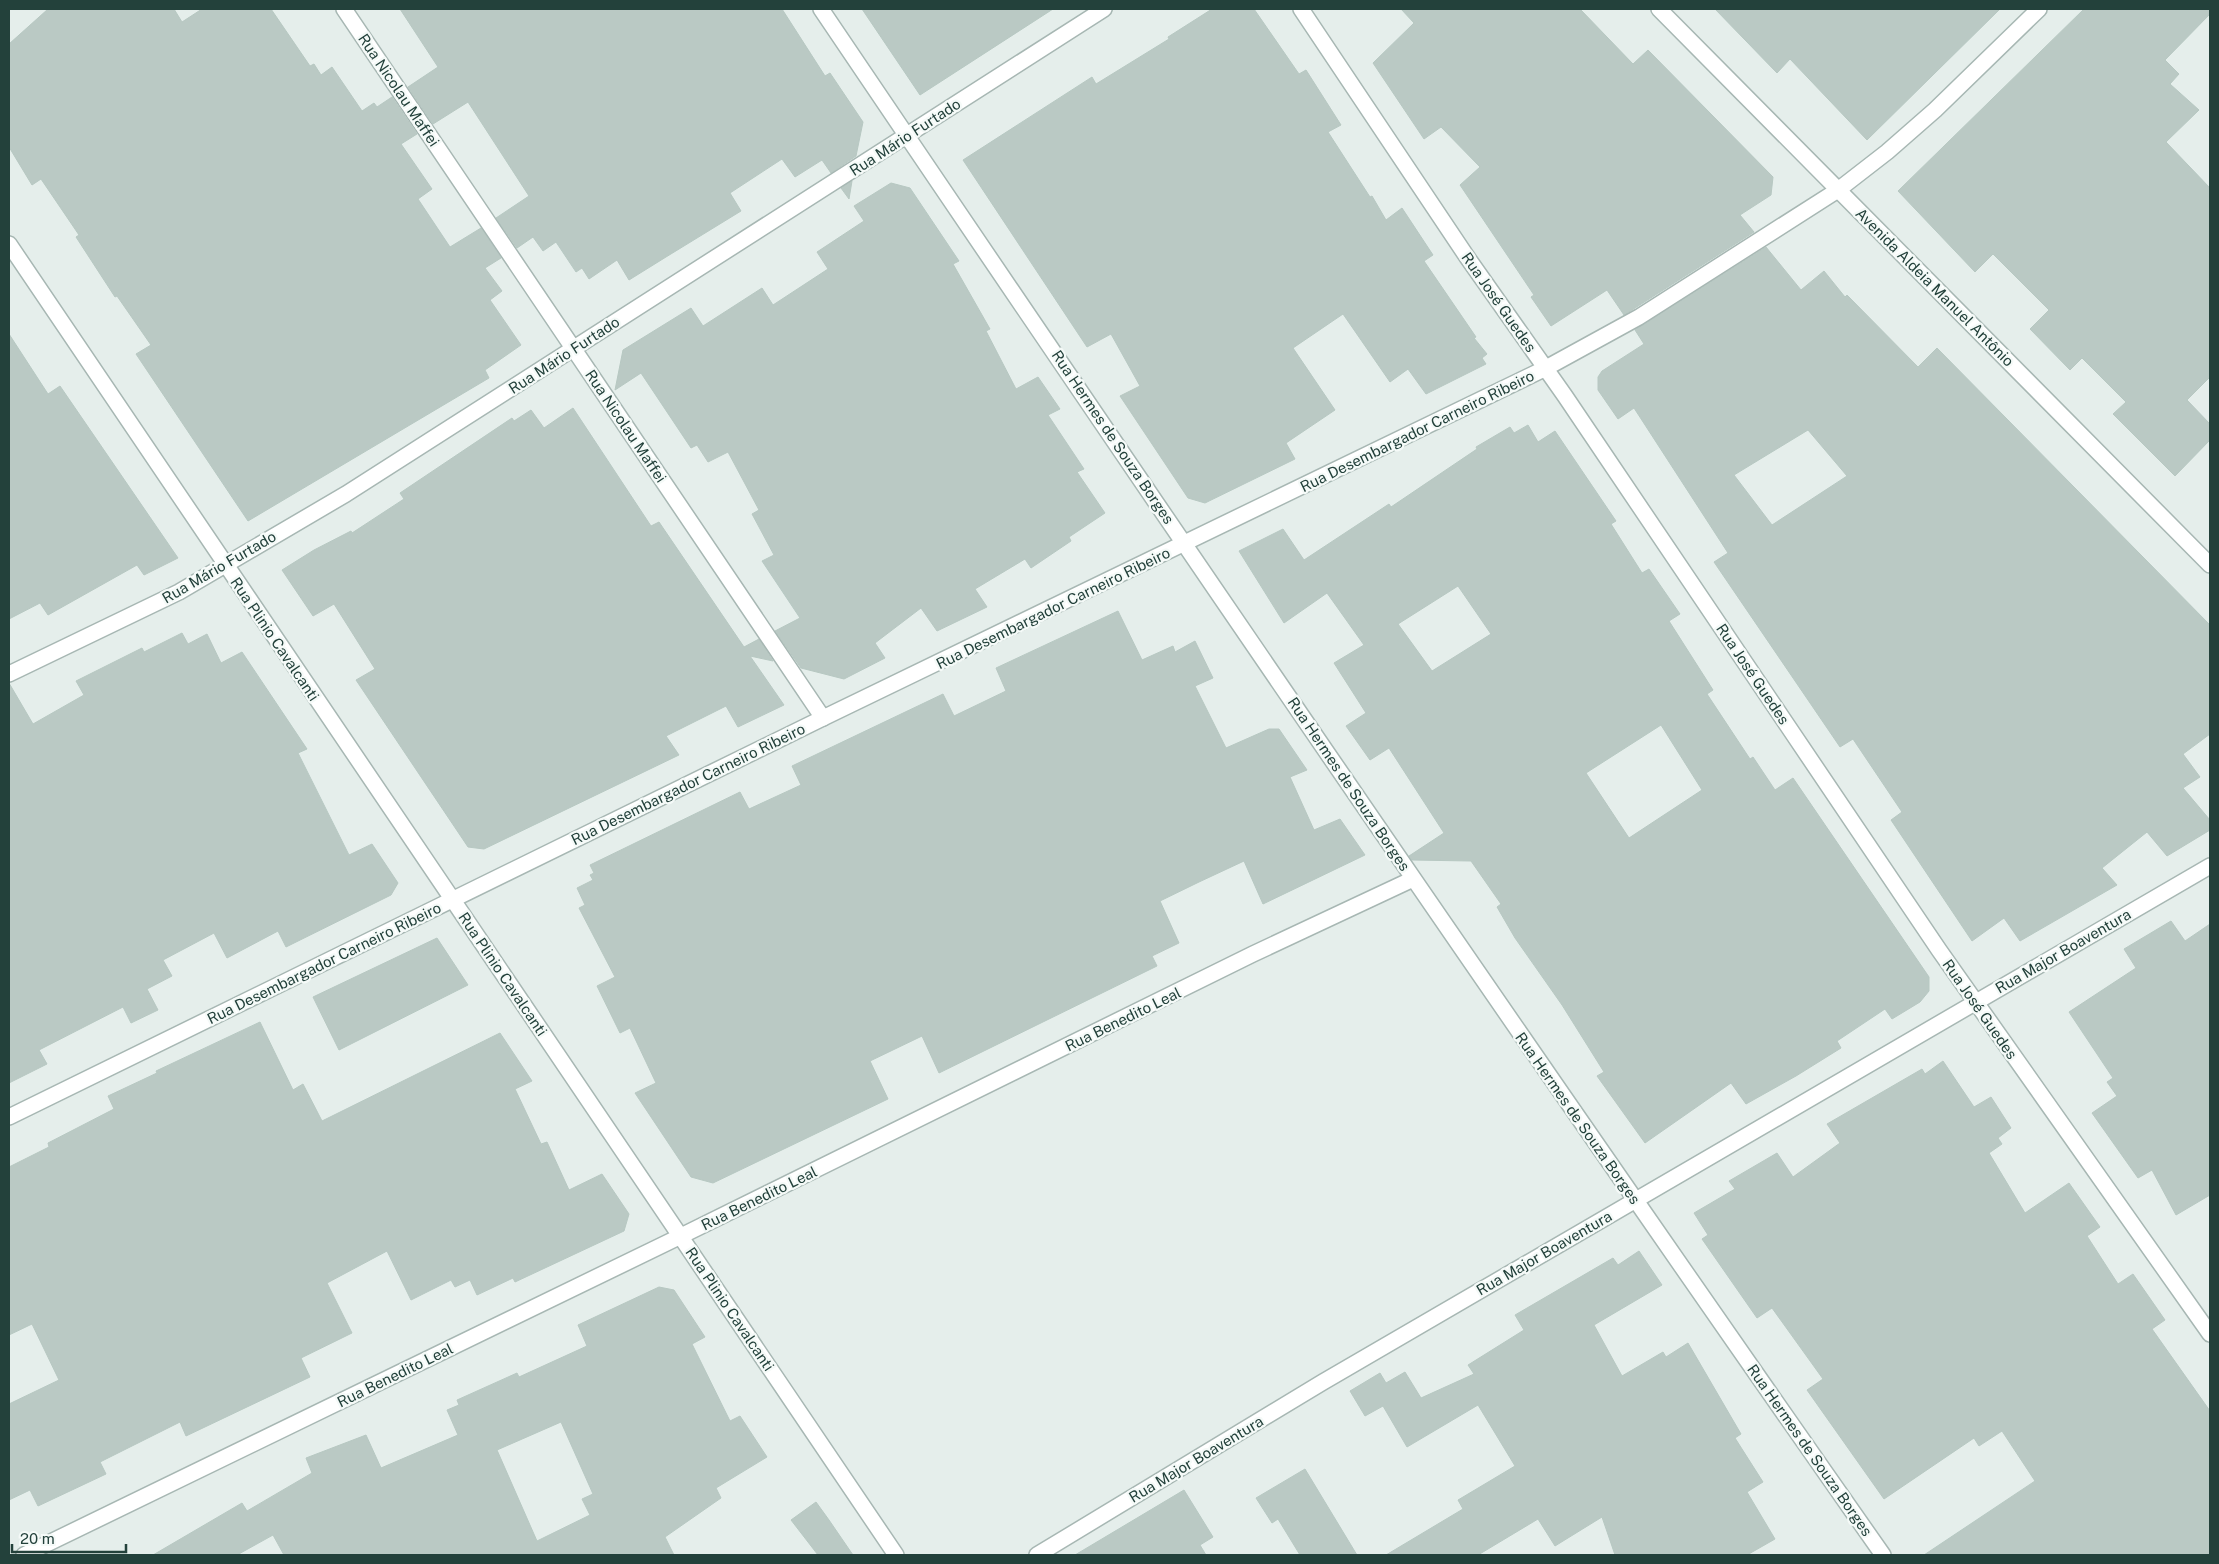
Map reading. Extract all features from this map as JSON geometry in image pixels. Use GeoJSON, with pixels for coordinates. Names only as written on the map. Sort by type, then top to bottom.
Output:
{"type":"FeatureCollection","features":[{"type":"Feature","properties":{"kind":"street","name":"Rua Nicolau Maffei"},"geometry":{"type":"LineString","coordinates":[[344,9],[823,718]]}},
{"type":"Feature","properties":{"kind":"street","name":"Rua Hermes de Souza Borges"},"geometry":{"type":"LineString","coordinates":[[821,9],[1413,879],[1635,1201],[1883,1555]]}},
{"type":"Feature","properties":{"kind":"street","name":"Rua Mário Furtado"},"geometry":{"type":"LineString","coordinates":[[9,674],[179,592],[346,494],[1104,9]]}},
{"type":"Feature","properties":{"kind":"street","name":"Rua José Guedes"},"geometry":{"type":"LineString","coordinates":[[1301,9],[1466,256],[1546,368],[1975,1002],[2210,1334]]}},
{"type":"Feature","properties":{"kind":"street","name":"Avenida Aldeia Manuel Antônio"},"geometry":{"type":"LineString","coordinates":[[1659,9],[2210,566]]}},
{"type":"Feature","properties":{"kind":"street","name":"Rua Desembargador Carneiro Ribeiro"},"geometry":{"type":"LineString","coordinates":[[9,1117],[823,718],[1546,368],[1639,317],[1838,190],[1888,152],[1935,110],[2039,9]]}},
{"type":"Feature","properties":{"kind":"street","name":"Rua Plinio Cavalcanti"},"geometry":{"type":"LineString","coordinates":[[9,244],[224,565],[682,1236],[896,1555]]}},
{"type":"Feature","properties":{"kind":"street","name":"Rua Major Boaventura"},"geometry":{"type":"LineString","coordinates":[[1037,1555],[1323,1382],[2210,866]]}},
{"type":"Feature","properties":{"kind":"street","name":"Rua Benedito Leal"},"geometry":{"type":"LineString","coordinates":[[24,1555],[682,1236],[1253,954],[1413,879]]}},
{"type":"Feature","properties":{"kind":"building"},"geometry":{"type":"Polygon","coordinates":[[[48,9],[174,9],[182,22],[202,9],[271,9],[310,66],[314,64],[321,75],[332,67],[362,111],[374,103],[377,107],[392,97],[417,134],[401,144],[432,189],[418,199],[450,247],[481,228],[501,258],[485,268],[502,291],[490,300],[521,345],[485,370],[489,378],[248,521],[136,354],[151,345],[117,296],[115,297],[76,237],[79,235],[41,179],[32,185],[9,147],[9,44],[48,9]]]}},
{"type":"Feature","properties":{"kind":"building"},"geometry":{"type":"Polygon","coordinates":[[[400,9],[782,9],[825,76],[830,73],[863,122],[856,156],[831,173],[822,160],[795,177],[782,159],[730,193],[741,211],[629,280],[617,260],[589,279],[582,268],[576,272],[556,242],[543,251],[533,237],[517,248],[496,218],[529,196],[468,102],[433,124],[408,87],[438,67],[400,9]]]}},
{"type":"Feature","properties":{"kind":"building"},"geometry":{"type":"Polygon","coordinates":[[[862,9],[1053,9],[920,95],[862,9]]]}},
{"type":"Feature","properties":{"kind":"building"},"geometry":{"type":"Polygon","coordinates":[[[1212,9],[1254,9],[1299,74],[1306,70],[1341,125],[1328,132],[1370,197],[1372,196],[1386,220],[1402,208],[1433,255],[1424,261],[1476,337],[1474,338],[1487,354],[1482,358],[1486,364],[1426,394],[1408,369],[1390,382],[1343,314],[1293,348],[1335,410],[1286,443],[1295,459],[1205,503],[1188,498],[1120,396],[1140,386],[1111,334],[1087,347],[963,160],[1092,77],[1096,84],[1169,39],[1168,37],[1212,9]]]}},
{"type":"Feature","properties":{"kind":"building"},"geometry":{"type":"Polygon","coordinates":[[[1401,9],[1580,9],[1633,64],[1648,50],[1773,177],[1771,195],[1740,215],[1754,232],[1624,315],[1607,290],[1551,326],[1531,297],[1534,295],[1460,185],[1480,167],[1441,127],[1424,139],[1373,63],[1414,23],[1401,9]]]}},
{"type":"Feature","properties":{"kind":"building"},"geometry":{"type":"Polygon","coordinates":[[[1715,9],[2000,9],[1867,140],[1790,59],[1777,73],[1715,9]]]}},
{"type":"Feature","properties":{"kind":"building"},"geometry":{"type":"Polygon","coordinates":[[[2084,9],[2210,9],[2210,14],[2165,60],[2179,74],[2170,84],[2199,110],[2166,142],[2210,188],[2210,377],[2187,400],[2210,424],[2210,440],[2175,476],[2113,414],[2126,402],[2082,358],[2070,370],[2030,329],[2049,310],[1993,254],[1975,272],[1898,191],[2084,9]]]}},
{"type":"Feature","properties":{"kind":"building"},"geometry":{"type":"Polygon","coordinates":[[[852,181],[849,199],[841,188],[852,181]]]}},
{"type":"Feature","properties":{"kind":"building"},"geometry":{"type":"Polygon","coordinates":[[[891,183],[910,188],[959,261],[953,264],[990,329],[986,331],[1016,389],[1038,377],[1060,409],[1048,415],[1084,469],[1077,472],[1105,513],[1069,537],[1071,541],[1031,568],[1025,559],[975,589],[987,607],[937,631],[921,608],[875,643],[885,658],[844,679],[801,668],[775,631],[800,618],[762,561],[774,555],[752,514],[759,510],[728,452],[708,462],[697,445],[691,448],[641,373],[615,390],[623,350],[691,308],[703,326],[762,288],[773,305],[828,269],[817,252],[864,221],[854,206],[891,183]]]}},
{"type":"Feature","properties":{"kind":"building"},"geometry":{"type":"Polygon","coordinates":[[[1766,247],[1801,290],[1824,271],[1845,297],[1847,295],[1918,367],[1937,348],[2210,625],[2210,734],[2183,754],[2200,777],[2183,788],[2210,820],[2210,830],[2167,856],[2147,832],[2102,868],[2117,885],[2020,941],[2004,918],[1972,941],[1891,820],[1902,812],[1853,739],[1840,747],[1714,562],[1728,553],[1634,408],[1618,419],[1598,390],[1598,377],[1602,371],[1644,344],[1635,330],[1766,247]],[[1808,430],[1734,475],[1772,525],[1847,476],[1808,430]]]}},
{"type":"Feature","properties":{"kind":"building"},"geometry":{"type":"Polygon","coordinates":[[[9,334],[48,394],[60,386],[178,558],[144,575],[137,565],[48,615],[40,603],[9,619],[9,334]]]}},
{"type":"Feature","properties":{"kind":"building"},"geometry":{"type":"Polygon","coordinates":[[[573,408],[651,526],[659,522],[744,647],[759,639],[773,661],[750,656],[784,705],[738,727],[726,706],[666,736],[679,755],[484,849],[468,847],[356,680],[375,669],[334,604],[313,616],[282,570],[314,550],[351,531],[352,533],[404,499],[400,493],[512,418],[514,421],[531,410],[544,428],[573,408]]]}},
{"type":"Feature","properties":{"kind":"building"},"geometry":{"type":"Polygon","coordinates":[[[1528,425],[1538,442],[1555,431],[1616,521],[1611,524],[1642,573],[1649,569],[1680,614],[1669,621],[1713,690],[1707,694],[1750,759],[1753,757],[1775,790],[1793,778],[1929,977],[1929,991],[1920,1002],[1892,1019],[1885,1009],[1837,1041],[1841,1048],[1796,1076],[1746,1104],[1731,1083],[1645,1143],[1597,1076],[1604,1072],[1562,1005],[1515,938],[1497,907],[1501,904],[1471,861],[1412,860],[1409,856],[1444,833],[1389,748],[1370,760],[1346,726],[1366,713],[1334,663],[1364,645],[1327,593],[1284,623],[1239,551],[1283,529],[1304,560],[1389,504],[1391,507],[1477,449],[1476,447],[1510,427],[1514,433],[1528,425]],[[1458,586],[1398,624],[1432,671],[1491,634],[1458,586]],[[1661,725],[1586,773],[1629,838],[1702,790],[1661,725]]]}},
{"type":"Feature","properties":{"kind":"building"},"geometry":{"type":"Polygon","coordinates":[[[1118,611],[1142,660],[1173,646],[1175,652],[1195,641],[1213,678],[1195,686],[1226,748],[1269,729],[1279,729],[1307,770],[1290,777],[1314,830],[1340,819],[1365,855],[1263,904],[1244,861],[1199,882],[1160,901],[1179,943],[1152,956],[1157,966],[939,1073],[922,1036],[870,1061],[888,1099],[713,1183],[691,1177],[635,1093],[656,1083],[630,1028],[620,1033],[597,986],[615,977],[579,908],[585,905],[577,888],[593,880],[590,875],[594,873],[590,865],[740,792],[749,809],[801,785],[792,766],[943,694],[954,716],[1006,691],[996,668],[1118,611]]]}},
{"type":"Feature","properties":{"kind":"building"},"geometry":{"type":"Polygon","coordinates":[[[182,633],[188,644],[207,634],[221,663],[242,652],[307,749],[298,753],[349,855],[372,844],[398,883],[391,895],[286,947],[278,931],[227,958],[214,933],[163,960],[172,976],[147,989],[158,1010],[131,1023],[123,1007],[39,1050],[47,1064],[9,1083],[9,683],[33,724],[84,695],[76,681],[142,648],[144,652],[182,633]]]}},
{"type":"Feature","properties":{"kind":"building"},"geometry":{"type":"Polygon","coordinates":[[[2171,921],[2185,941],[2210,924],[2210,1195],[2176,1215],[2152,1170],[2138,1178],[2092,1113],[2117,1096],[2107,1082],[2113,1078],[2069,1012],[2136,968],[2124,949],[2171,921]]]}},
{"type":"Feature","properties":{"kind":"building"},"geometry":{"type":"Polygon","coordinates":[[[437,938],[468,985],[339,1050],[313,997],[437,938]]]}},
{"type":"Feature","properties":{"kind":"building"},"geometry":{"type":"Polygon","coordinates":[[[260,1022],[293,1090],[303,1084],[322,1121],[500,1033],[532,1081],[515,1089],[541,1144],[547,1142],[569,1190],[602,1174],[629,1214],[624,1231],[515,1282],[513,1278],[477,1295],[470,1280],[455,1287],[451,1280],[411,1300],[387,1251],[327,1283],[352,1333],[301,1358],[310,1377],[186,1436],[180,1422],[100,1462],[106,1474],[38,1506],[30,1490],[9,1500],[9,1404],[59,1380],[32,1324],[9,1335],[9,1167],[49,1147],[48,1143],[114,1109],[108,1096],[260,1022]]]}},
{"type":"Feature","properties":{"kind":"building"},"geometry":{"type":"Polygon","coordinates":[[[1943,1061],[1974,1107],[1991,1097],[2011,1128],[1998,1138],[2002,1144],[1989,1153],[2025,1213],[2069,1183],[2100,1227],[2087,1236],[2118,1284],[2133,1274],[2165,1320],[2152,1329],[2210,1411],[2210,1555],[1924,1555],[2035,1481],[2002,1431],[1979,1446],[1974,1438],[1884,1499],[1807,1390],[1823,1379],[1772,1308],[1757,1318],[1702,1239],[1708,1235],[1694,1213],[1735,1189],[1729,1181],[1777,1153],[1793,1177],[1840,1143],[1827,1124],[1922,1069],[1925,1074],[1943,1061]]]}},
{"type":"Feature","properties":{"kind":"building"},"geometry":{"type":"Polygon","coordinates":[[[1639,1251],[1662,1285],[1594,1325],[1622,1376],[1663,1352],[1666,1357],[1688,1343],[1741,1434],[1735,1438],[1763,1482],[1747,1492],[1775,1539],[1747,1555],[1615,1555],[1602,1517],[1555,1546],[1538,1519],[1478,1555],[1386,1555],[1463,1509],[1458,1500],[1515,1466],[1478,1405],[1407,1447],[1383,1406],[1365,1416],[1350,1391],[1380,1373],[1386,1383],[1405,1372],[1421,1398],[1474,1374],[1468,1365],[1524,1330],[1515,1315],[1613,1258],[1618,1265],[1639,1251]]]}},
{"type":"Feature","properties":{"kind":"building"},"geometry":{"type":"Polygon","coordinates":[[[659,1287],[674,1290],[705,1337],[692,1344],[730,1421],[740,1416],[767,1457],[716,1488],[721,1498],[665,1537],[674,1555],[284,1555],[273,1535],[237,1555],[153,1555],[242,1503],[247,1511],[312,1473],[306,1458],[366,1435],[381,1468],[458,1435],[447,1410],[459,1405],[457,1400],[517,1373],[519,1377],[587,1346],[578,1325],[659,1287]],[[561,1422],[497,1450],[537,1541],[590,1515],[582,1499],[593,1494],[561,1422]]]}},
{"type":"Feature","properties":{"kind":"building"},"geometry":{"type":"Polygon","coordinates":[[[1305,1469],[1357,1555],[1300,1555],[1278,1519],[1272,1523],[1256,1498],[1305,1469]]]}},
{"type":"Feature","properties":{"kind":"building"},"geometry":{"type":"Polygon","coordinates":[[[1184,1490],[1213,1537],[1200,1545],[1206,1555],[1075,1555],[1184,1490]]]}},
{"type":"Feature","properties":{"kind":"building"},"geometry":{"type":"Polygon","coordinates":[[[816,1502],[853,1555],[818,1555],[791,1520],[816,1502]]]}}]}
